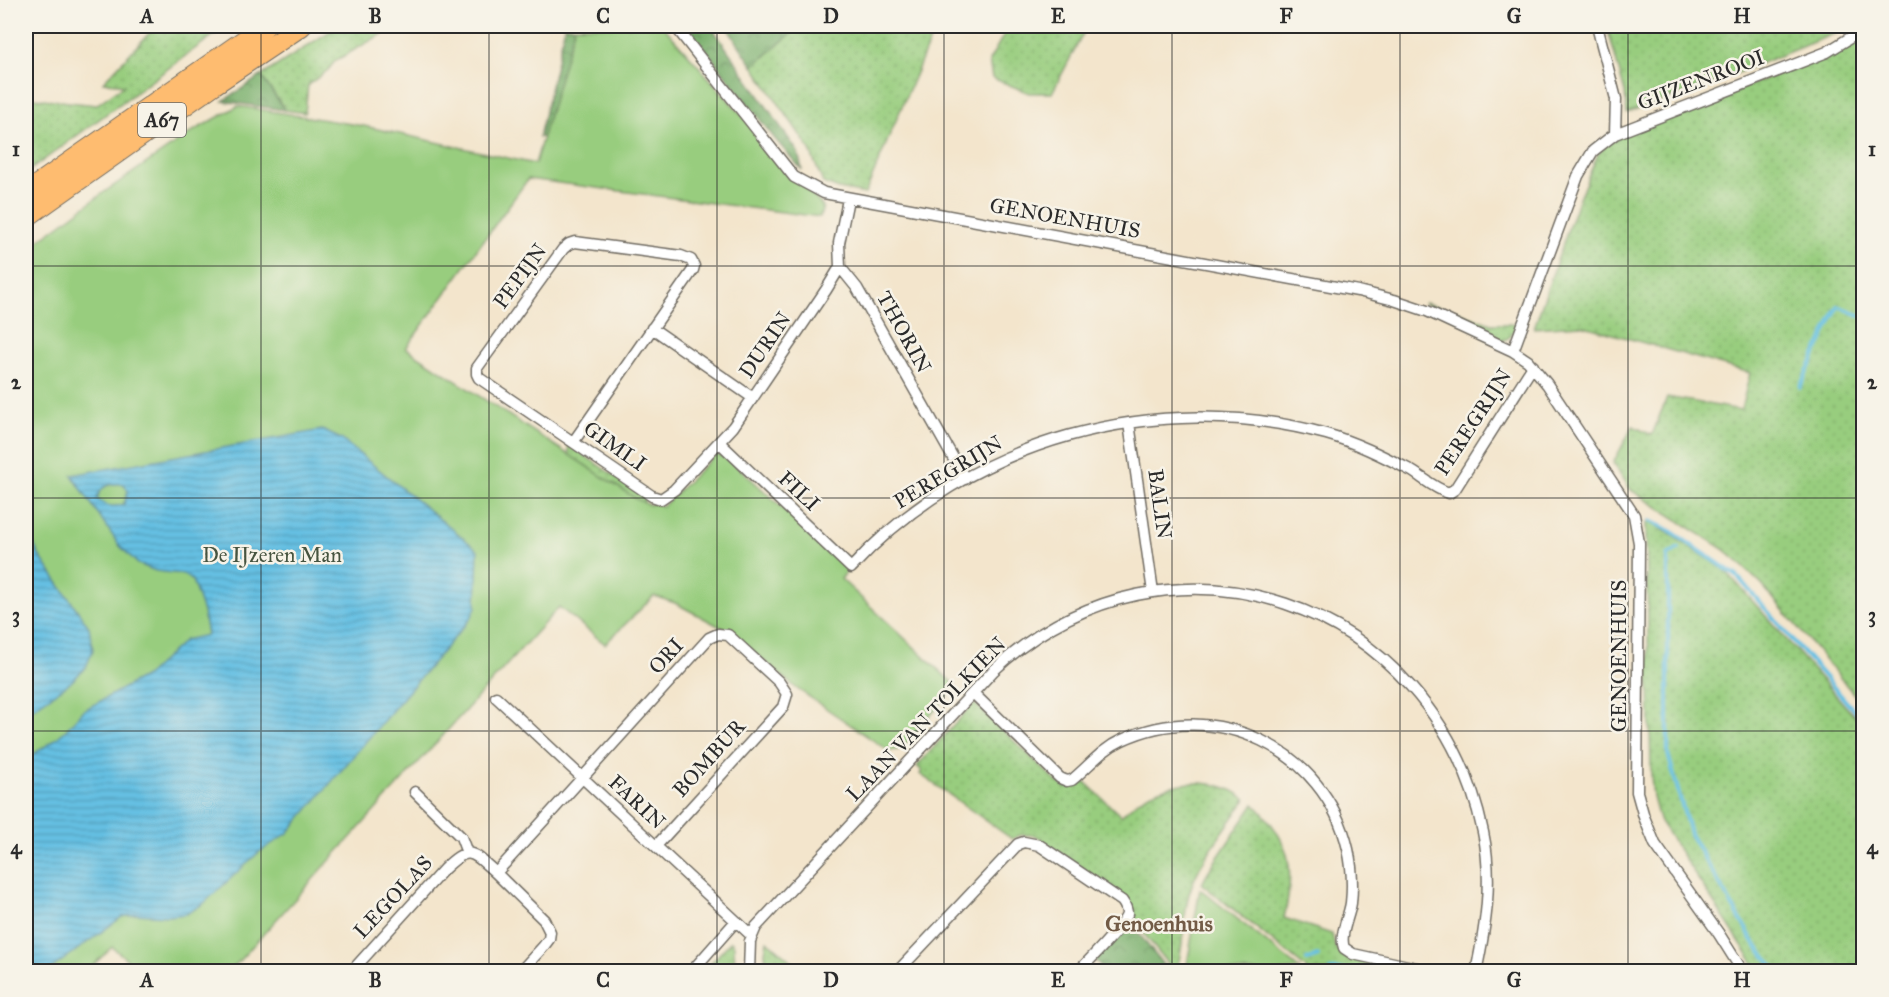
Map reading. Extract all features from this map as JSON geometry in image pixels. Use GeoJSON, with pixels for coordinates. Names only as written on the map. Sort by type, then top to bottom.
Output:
{"type":"FeatureCollection","features":[{"type":"Feature","properties":{"kind":"highway","name":"A67"},"geometry":{"type":"LineString","coordinates":[[26,217],[194,98],[301,26]]}},
{"type":"Feature","properties":{"kind":"highway","name":"A67"},"geometry":{"type":"LineString","coordinates":[[26,193],[260,28]]}},
{"type":"Feature","properties":{"kind":"street","name":"GENOENHUIS"},"geometry":{"type":"LineString","coordinates":[[675,26],[794,177],[824,193],[1358,291],[1427,311],[1513,351],[1533,366],[1634,515],[1639,543],[1637,792],[1655,844],[1743,972]]}},
{"type":"Feature","properties":{"kind":"street"},"geometry":{"type":"LineString","coordinates":[[1513,351],[1578,176],[1593,151],[1615,134],[1616,99],[1597,26]]}},
{"type":"Feature","properties":{"kind":"street","name":"GIJZENROOI"},"geometry":{"type":"LineString","coordinates":[[1615,134],[1827,52],[1863,28]]}},
{"type":"Feature","properties":{"kind":"street"},"geometry":{"type":"LineString","coordinates":[[840,267],[839,243],[848,199]]}},
{"type":"Feature","properties":{"kind":"street","name":"PEPIJN"},"geometry":{"type":"LineString","coordinates":[[479,378],[477,369],[569,243],[681,256],[694,263],[693,270],[652,328]]}},
{"type":"Feature","properties":{"kind":"street","name":"DURIN"},"geometry":{"type":"LineString","coordinates":[[720,443],[753,398],[840,267]]}},
{"type":"Feature","properties":{"kind":"street","name":"THORIN"},"geometry":{"type":"LineString","coordinates":[[840,267],[857,288],[965,479]]}},
{"type":"Feature","properties":{"kind":"street"},"geometry":{"type":"LineString","coordinates":[[574,441],[652,328],[753,398]]}},
{"type":"Feature","properties":{"kind":"street","name":"PEREGRIJN"},"geometry":{"type":"LineString","coordinates":[[851,568],[902,520],[965,479],[1015,453],[1061,437],[1129,423],[1220,417],[1302,428],[1363,448],[1449,493],[1455,489],[1533,366]]}},
{"type":"Feature","properties":{"kind":"street","name":"GIMLI"},"geometry":{"type":"LineString","coordinates":[[479,378],[652,496],[661,499],[674,490],[720,443]]}},
{"type":"Feature","properties":{"kind":"street","name":"BALIN"},"geometry":{"type":"LineString","coordinates":[[1129,423],[1153,592]]}},
{"type":"Feature","properties":{"kind":"street","name":"FILI"},"geometry":{"type":"LineString","coordinates":[[720,443],[851,568]]}},
{"type":"Feature","properties":{"kind":"street","name":"LAAN VAN TOLKIEN"},"geometry":{"type":"LineString","coordinates":[[751,935],[1008,657],[1050,628],[1098,605],[1134,595],[1193,589],[1245,592],[1308,611],[1334,624],[1361,641],[1400,674],[1432,711],[1463,766],[1472,790],[1483,834],[1488,894],[1476,972]]}},
{"type":"Feature","properties":{"kind":"street","name":"ORI"},"geometry":{"type":"LineString","coordinates":[[583,778],[713,635],[723,634],[733,639],[779,682],[787,694]]}},
{"type":"Feature","properties":{"kind":"street"},"geometry":{"type":"LineString","coordinates":[[973,693],[1060,778],[1067,781],[1072,780],[1099,754],[1123,740],[1143,732],[1173,726],[1219,726],[1248,734],[1273,746],[1295,762],[1316,784],[1331,806],[1343,832],[1350,862],[1352,890],[1342,941],[1344,948],[1353,954],[1435,972]]}},
{"type":"Feature","properties":{"kind":"street","name":"BOMBUR"},"geometry":{"type":"LineString","coordinates":[[656,846],[783,707],[787,694]]}},
{"type":"Feature","properties":{"kind":"street","name":"FARIN"},"geometry":{"type":"LineString","coordinates":[[496,697],[751,935]]}},
{"type":"Feature","properties":{"kind":"street"},"geometry":{"type":"LineString","coordinates":[[496,873],[583,778]]}},
{"type":"Feature","properties":{"kind":"street"},"geometry":{"type":"LineString","coordinates":[[416,792],[461,837],[467,853],[476,855],[544,920],[550,932],[549,939],[520,972]]}},
{"type":"Feature","properties":{"kind":"street"},"geometry":{"type":"LineString","coordinates":[[897,972],[1018,844],[1024,842],[1039,845],[1122,901],[1126,908],[1127,916],[1120,926],[1078,972]]}},
{"type":"Feature","properties":{"kind":"street","name":"LEGOLAS"},"geometry":{"type":"LineString","coordinates":[[351,972],[444,869],[458,856],[467,853]]}},
{"type":"Feature","properties":{"kind":"street"},"geometry":{"type":"LineString","coordinates":[[691,972],[736,921]]}},
{"type":"Feature","properties":{"kind":"street"},"geometry":{"type":"LineString","coordinates":[[749,972],[748,957],[751,935]]}},
{"type":"Feature","properties":{"kind":"green space"},"geometry":{"type":"Polygon","coordinates":[[[156,26],[226,26],[26,173],[26,97],[96,105],[124,85],[103,82],[156,26]]]}},
{"type":"Feature","properties":{"kind":"green space"},"geometry":{"type":"Polygon","coordinates":[[[338,26],[396,26],[335,61],[328,70],[308,85],[305,113],[285,110],[261,76],[338,26]]]}},
{"type":"Feature","properties":{"kind":"green space"},"geometry":{"type":"Polygon","coordinates":[[[565,26],[584,26],[559,139],[539,137],[565,26]]]}},
{"type":"Feature","properties":{"kind":"green space","name":"De IJzeren Man"},"geometry":{"type":"Polygon","coordinates":[[[575,26],[663,26],[823,207],[820,217],[528,179],[406,348],[638,500],[650,505],[652,503],[663,506],[715,455],[726,456],[849,569],[841,579],[956,686],[901,749],[889,751],[796,688],[728,631],[675,603],[654,596],[605,644],[559,607],[230,971],[141,971],[112,947],[87,971],[26,971],[26,250],[103,193],[195,130],[238,106],[364,126],[535,164],[575,26]]]}},
{"type":"Feature","properties":{"kind":"green space"},"geometry":{"type":"Polygon","coordinates":[[[687,26],[711,26],[798,152],[802,170],[775,139],[687,26]]]}},
{"type":"Feature","properties":{"kind":"green space"},"geometry":{"type":"Polygon","coordinates":[[[726,26],[800,26],[753,66],[726,26]]]}},
{"type":"Feature","properties":{"kind":"green space"},"geometry":{"type":"Polygon","coordinates":[[[800,26],[927,26],[933,33],[865,194],[823,183],[809,148],[753,66],[800,26]]]}},
{"type":"Feature","properties":{"kind":"green space"},"geometry":{"type":"Polygon","coordinates":[[[1002,26],[1087,26],[1052,93],[1029,93],[992,78],[989,61],[1007,29],[1002,26]]]}},
{"type":"Feature","properties":{"kind":"green space"},"geometry":{"type":"Polygon","coordinates":[[[1607,26],[1853,26],[1715,82],[1627,113],[1625,93],[1607,26]]]}},
{"type":"Feature","properties":{"kind":"green space"},"geometry":{"type":"Polygon","coordinates":[[[1863,38],[1863,705],[1762,585],[1723,549],[1631,490],[1613,463],[1633,426],[1652,435],[1667,397],[1741,410],[1750,373],[1581,325],[1534,328],[1577,203],[1598,154],[1608,143],[1630,131],[1840,50],[1863,38]]]}},
{"type":"Feature","properties":{"kind":"green space"},"geometry":{"type":"Polygon","coordinates":[[[261,76],[285,110],[223,101],[261,76]]]}},
{"type":"Feature","properties":{"kind":"green space"},"geometry":{"type":"Polygon","coordinates":[[[1424,303],[1459,312],[1491,324],[1517,324],[1510,337],[1501,342],[1424,303]]]}},
{"type":"Feature","properties":{"kind":"green space"},"geometry":{"type":"Polygon","coordinates":[[[568,444],[646,498],[624,529],[577,507],[568,444]]]}},
{"type":"Feature","properties":{"kind":"green space"},"geometry":{"type":"Polygon","coordinates":[[[1648,522],[1724,569],[1863,726],[1863,971],[1759,971],[1659,820],[1651,776],[1646,525],[1648,522]]]}},
{"type":"Feature","properties":{"kind":"green space"},"geometry":{"type":"Polygon","coordinates":[[[974,703],[1057,782],[1065,787],[1084,781],[1121,816],[1149,794],[1181,784],[1215,785],[1231,790],[1246,799],[1206,857],[1193,882],[1187,903],[1181,952],[1176,971],[1173,971],[1131,917],[1132,907],[1126,898],[1035,835],[1021,835],[1012,839],[920,774],[922,771],[917,766],[974,703]]]}},
{"type":"Feature","properties":{"kind":"green space"},"geometry":{"type":"Polygon","coordinates":[[[1254,804],[1276,830],[1287,856],[1290,884],[1284,918],[1332,934],[1335,947],[1346,955],[1410,971],[1306,971],[1306,968],[1202,884],[1254,804]]]}},
{"type":"Feature","properties":{"kind":"green space"},"geometry":{"type":"Polygon","coordinates":[[[1200,889],[1300,969],[1276,972],[1186,971],[1200,889]]]}},
{"type":"Feature","properties":{"kind":"green space"},"geometry":{"type":"Polygon","coordinates":[[[1129,921],[1168,971],[1128,971],[1127,967],[1122,971],[1106,971],[1094,959],[1129,921]]]}},
{"type":"Feature","properties":{"kind":"green space"},"geometry":{"type":"Polygon","coordinates":[[[731,941],[734,945],[735,971],[704,971],[731,941]]]}},
{"type":"Feature","properties":{"kind":"green space"},"geometry":{"type":"Polygon","coordinates":[[[767,941],[803,971],[779,971],[766,962],[767,941]]]}},
{"type":"Feature","properties":{"kind":"water"},"geometry":{"type":"Polygon","coordinates":[[[322,430],[341,439],[478,550],[476,607],[471,618],[288,833],[258,853],[203,904],[186,914],[168,916],[136,914],[122,917],[48,971],[26,971],[26,759],[52,742],[84,710],[147,675],[185,640],[207,635],[203,612],[192,580],[182,574],[156,571],[138,564],[119,545],[72,475],[322,430]],[[124,484],[105,487],[97,499],[110,506],[124,504],[128,491],[124,484]]]}},
{"type":"Feature","properties":{"kind":"water"},"geometry":{"type":"Polygon","coordinates":[[[26,529],[39,555],[89,627],[93,650],[86,667],[71,682],[26,713],[26,529]]]}},
{"type":"Feature","properties":{"kind":"waterway"},"geometry":{"type":"LineString","coordinates":[[1800,387],[1838,306],[1864,317]]}},
{"type":"Feature","properties":{"kind":"waterway"},"geometry":{"type":"LineString","coordinates":[[1650,521],[1669,530],[1737,576],[1864,722]]}},
{"type":"Feature","properties":{"kind":"waterway"},"geometry":{"type":"LineString","coordinates":[[1679,548],[1668,555],[1668,754],[1690,834],[1755,944],[1778,972]]}},
{"type":"Feature","properties":{"kind":"waterway"},"geometry":{"type":"LineString","coordinates":[[1307,960],[1318,956]]}},
{"type":"Feature","properties":{"kind":"waterway"},"geometry":{"type":"LineString","coordinates":[[1330,970],[1364,970],[1366,972]]}},
{"type":"Feature","properties":{"kind":"district","name":"Genoenhuis"},"geometry":{"type":"Point","coordinates":[1159,923]}}]}
